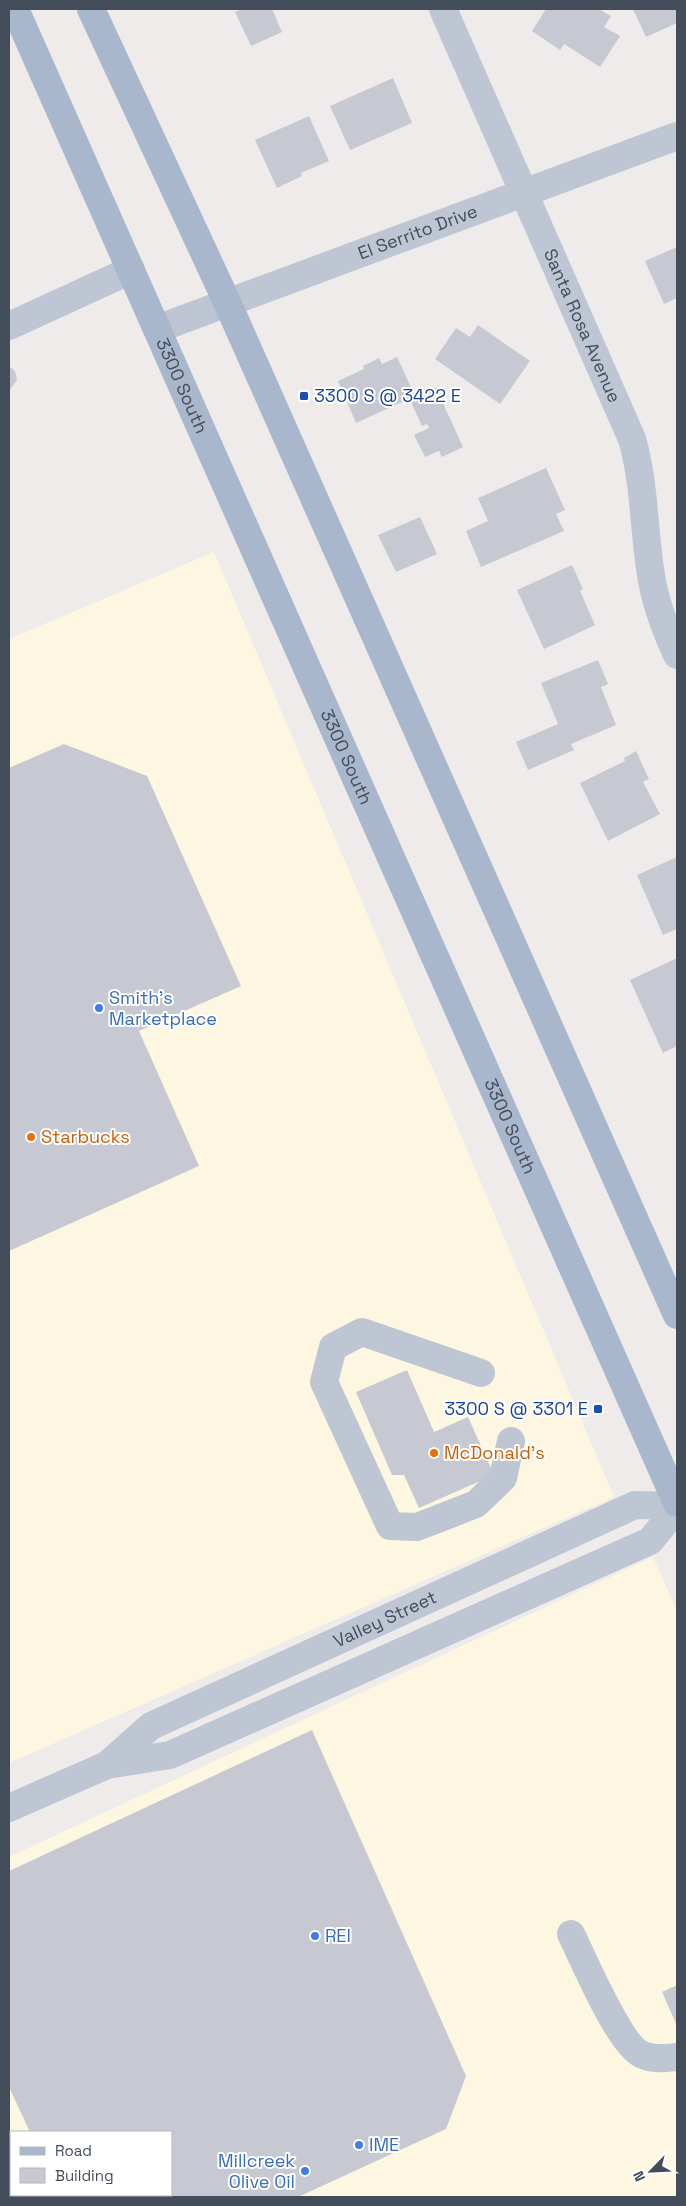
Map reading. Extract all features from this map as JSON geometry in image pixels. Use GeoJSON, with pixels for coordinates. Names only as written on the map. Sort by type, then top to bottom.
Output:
{"type":"FeatureCollection","features":[{"type":"Feature","properties":{"kind":"main road","name":"3300 South"},"geometry":{"type":"LineString","coordinates":[[15,9],[677,1506]]}},
{"type":"Feature","properties":{"kind":"main road"},"geometry":{"type":"LineString","coordinates":[[91,9],[227,302],[677,1315]]}},
{"type":"Feature","properties":{"kind":"street","name":"Santa Rosa Avenue"},"geometry":{"type":"LineString","coordinates":[[443,9],[632,439],[643,491],[653,586],[667,631],[677,655]]}},
{"type":"Feature","properties":{"kind":"street","name":"El Serrito Drive"},"geometry":{"type":"LineString","coordinates":[[157,328],[677,136]]}},
{"type":"Feature","properties":{"kind":"street"},"geometry":{"type":"LineString","coordinates":[[9,326],[130,270]]}},
{"type":"Feature","properties":{"kind":"street"},"geometry":{"type":"LineString","coordinates":[[481,1373],[362,1332],[333,1347],[324,1382],[390,1526],[417,1527],[476,1504],[503,1478],[512,1441]]}},
{"type":"Feature","properties":{"kind":"street","name":"Valley Street"},"geometry":{"type":"LineString","coordinates":[[107,1765],[151,1726],[634,1505],[677,1506]]}},
{"type":"Feature","properties":{"kind":"street","name":"Valley Street"},"geometry":{"type":"LineString","coordinates":[[9,1808],[107,1765],[170,1755],[650,1541],[677,1506]]}},
{"type":"Feature","properties":{"kind":"street"},"geometry":{"type":"LineString","coordinates":[[572,1934],[617,2029],[641,2055],[659,2059],[677,2057]]}},
{"type":"Feature","properties":{"kind":"shaded area"},"geometry":{"type":"Polygon","coordinates":[[[214,552],[614,1497],[9,1763],[9,639],[214,552]]]}},
{"type":"Feature","properties":{"kind":"shaded area"},"geometry":{"type":"Polygon","coordinates":[[[653,1557],[677,1611],[677,2197],[9,2197],[9,1857],[653,1557]]]}},
{"type":"Feature","properties":{"kind":"building"},"geometry":{"type":"Polygon","coordinates":[[[242,9],[272,9],[282,32],[251,46],[235,12],[242,9]]]}},
{"type":"Feature","properties":{"kind":"building"},"geometry":{"type":"Polygon","coordinates":[[[546,9],[599,9],[611,16],[604,27],[620,36],[600,67],[564,44],[560,50],[532,31],[546,9]]]}},
{"type":"Feature","properties":{"kind":"building"},"geometry":{"type":"Polygon","coordinates":[[[633,9],[677,9],[677,23],[646,37],[633,9]]]}},
{"type":"Feature","properties":{"kind":"building"},"geometry":{"type":"Polygon","coordinates":[[[393,78],[412,123],[350,150],[330,106],[393,78]]]}},
{"type":"Feature","properties":{"kind":"building"},"geometry":{"type":"Polygon","coordinates":[[[309,116],[329,161],[301,173],[302,176],[277,188],[255,140],[309,116]]]}},
{"type":"Feature","properties":{"kind":"building"},"geometry":{"type":"Polygon","coordinates":[[[677,247],[677,298],[664,304],[645,261],[677,247]]]}},
{"type":"Feature","properties":{"kind":"building"},"geometry":{"type":"Polygon","coordinates":[[[478,325],[530,361],[500,404],[435,359],[456,328],[470,337],[478,325]]]}},
{"type":"Feature","properties":{"kind":"building"},"geometry":{"type":"Polygon","coordinates":[[[397,357],[415,396],[356,423],[338,381],[364,369],[363,366],[379,358],[382,364],[397,357]]]}},
{"type":"Feature","properties":{"kind":"building"},"geometry":{"type":"Polygon","coordinates":[[[9,366],[15,371],[17,380],[9,391],[9,366]]]}},
{"type":"Feature","properties":{"kind":"building"},"geometry":{"type":"Polygon","coordinates":[[[436,388],[463,447],[442,457],[439,451],[425,457],[414,435],[429,428],[427,424],[422,426],[410,400],[436,388]]]}},
{"type":"Feature","properties":{"kind":"building"},"geometry":{"type":"Polygon","coordinates":[[[546,468],[565,510],[556,514],[564,531],[481,567],[466,531],[488,521],[478,498],[546,468]]]}},
{"type":"Feature","properties":{"kind":"building"},"geometry":{"type":"Polygon","coordinates":[[[420,517],[437,554],[396,572],[378,535],[420,517]]]}},
{"type":"Feature","properties":{"kind":"building"},"geometry":{"type":"Polygon","coordinates":[[[572,565],[583,589],[580,591],[595,625],[544,649],[517,590],[572,565]]]}},
{"type":"Feature","properties":{"kind":"building"},"geometry":{"type":"Polygon","coordinates":[[[598,660],[608,684],[601,687],[616,725],[571,744],[574,750],[528,770],[516,742],[558,724],[541,683],[598,660]]]}},
{"type":"Feature","properties":{"kind":"building","name":"Smith's Marketplace"},"geometry":{"type":"Polygon","coordinates":[[[64,744],[147,776],[241,986],[139,1031],[199,1166],[9,1251],[9,768],[64,744]]]}},
{"type":"Feature","properties":{"kind":"building"},"geometry":{"type":"Polygon","coordinates":[[[636,751],[649,779],[643,782],[660,814],[608,841],[580,783],[625,761],[624,758],[636,751]]]}},
{"type":"Feature","properties":{"kind":"building"},"geometry":{"type":"Polygon","coordinates":[[[677,857],[677,929],[663,935],[637,875],[677,857]]]}},
{"type":"Feature","properties":{"kind":"building"},"geometry":{"type":"Polygon","coordinates":[[[677,958],[677,1046],[663,1053],[630,980],[677,958]]]}},
{"type":"Feature","properties":{"kind":"building","name":"McDonald's"},"geometry":{"type":"Polygon","coordinates":[[[407,1370],[434,1432],[468,1417],[494,1475],[419,1508],[404,1475],[392,1475],[356,1392],[407,1370]]]}},
{"type":"Feature","properties":{"kind":"building"},"geometry":{"type":"Polygon","coordinates":[[[312,1730],[466,2076],[446,2129],[298,2197],[55,2197],[172,2196],[172,2131],[30,2131],[9,2087],[9,1871],[312,1730]]]}},
{"type":"Feature","properties":{"kind":"building"},"geometry":{"type":"Polygon","coordinates":[[[677,1985],[677,2026],[662,1992],[677,1985]]]}},
{"type":"Feature","properties":{"kind":"place","name":"3300 S @ 3422 E"},"geometry":{"type":"Point","coordinates":[304,396]}},
{"type":"Feature","properties":{"kind":"place","name":"Smith's Marketplace"},"geometry":{"type":"Point","coordinates":[99,1008]}},
{"type":"Feature","properties":{"kind":"place","name":"Starbucks"},"geometry":{"type":"Point","coordinates":[31,1137]}},
{"type":"Feature","properties":{"kind":"place","name":"3300 S @ 3301 E"},"geometry":{"type":"Point","coordinates":[598,1409]}},
{"type":"Feature","properties":{"kind":"place","name":"McDonald's"},"geometry":{"type":"Point","coordinates":[434,1453]}},
{"type":"Feature","properties":{"kind":"place","name":"REI"},"geometry":{"type":"Point","coordinates":[315,1936]}},
{"type":"Feature","properties":{"kind":"place","name":"IME"},"geometry":{"type":"Point","coordinates":[359,2145]}},
{"type":"Feature","properties":{"kind":"place","name":"Millcreek Olive Oil"},"geometry":{"type":"Point","coordinates":[305,2171]}}]}
